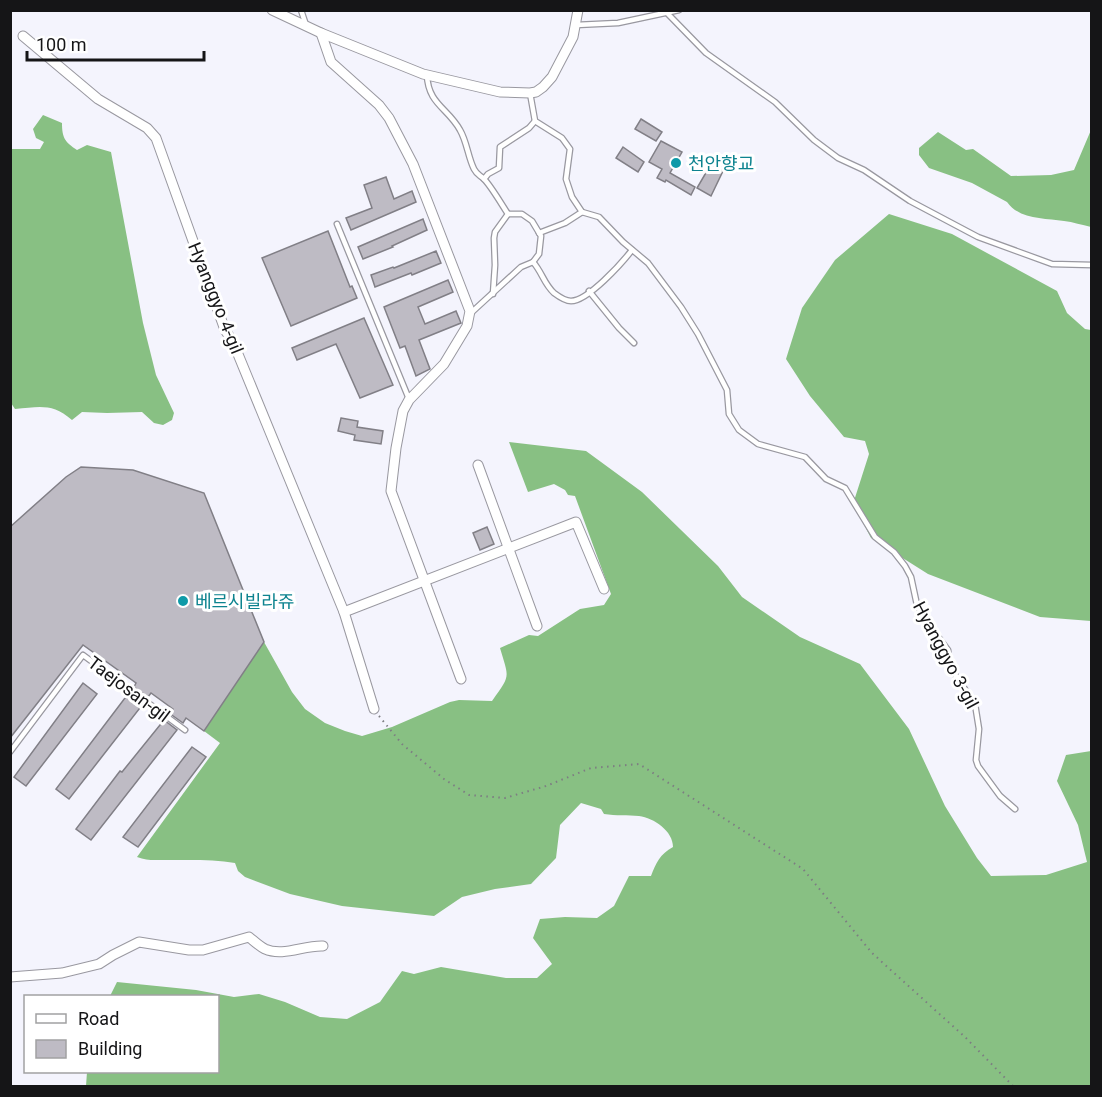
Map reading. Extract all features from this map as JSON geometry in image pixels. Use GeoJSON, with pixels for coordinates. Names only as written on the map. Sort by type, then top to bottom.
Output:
{"type":"FeatureCollection","features":[{"type":"Feature","properties":{"kind":"street"},"geometry":{"type":"LineString","coordinates":[[272,10],[321,33],[428,75],[500,92],[530,93],[543,87],[552,76],[573,37],[578,10]]}},
{"type":"Feature","properties":{"kind":"street"},"geometry":{"type":"LineString","coordinates":[[321,33],[331,62],[380,105],[389,118],[413,164],[470,314],[467,326],[444,364],[409,400],[403,411],[391,491],[461,679]]}},
{"type":"Feature","properties":{"kind":"street","name":"Hyanggyo 4-gil"},"geometry":{"type":"LineString","coordinates":[[23,36],[98,99],[153,133],[225,330],[233,342],[344,612],[374,709]]}},
{"type":"Feature","properties":{"kind":"street"},"geometry":{"type":"LineString","coordinates":[[478,465],[537,626]]}},
{"type":"Feature","properties":{"kind":"street"},"geometry":{"type":"LineString","coordinates":[[344,612],[576,522],[604,589]]}},
{"type":"Feature","properties":{"kind":"street"},"geometry":{"type":"LineString","coordinates":[[10,977],[62,973],[99,964],[140,942],[203,950],[249,937],[266,950],[280,952],[312,945],[323,946]]}},
{"type":"Feature","properties":{"kind":"lane"},"geometry":{"type":"LineString","coordinates":[[301,10],[307,26]]}},
{"type":"Feature","properties":{"kind":"lane"},"geometry":{"type":"LineString","coordinates":[[576,25],[618,23],[679,10]]}},
{"type":"Feature","properties":{"kind":"lane"},"geometry":{"type":"LineString","coordinates":[[668,14],[706,53],[775,102],[814,140],[838,158],[864,170],[910,201],[978,237],[1035,259],[1052,264],[1092,265]]}},
{"type":"Feature","properties":{"kind":"lane"},"geometry":{"type":"LineString","coordinates":[[428,75],[428,84],[436,102],[460,129],[474,169],[484,179],[508,214]]}},
{"type":"Feature","properties":{"kind":"lane"},"geometry":{"type":"LineString","coordinates":[[530,93],[535,121],[567,142],[570,155],[566,175],[567,184],[582,212],[565,223],[539,233]]}},
{"type":"Feature","properties":{"kind":"lane"},"geometry":{"type":"LineString","coordinates":[[484,179],[499,168],[500,147],[529,128],[535,121]]}},
{"type":"Feature","properties":{"kind":"lane","name":"Hyanggyo 3-gil"},"geometry":{"type":"LineString","coordinates":[[582,212],[598,217],[655,272],[698,334],[728,390],[729,414],[740,430],[758,444],[805,457],[826,479],[845,488],[876,537],[894,552],[905,566],[911,577],[916,605],[921,615],[948,650],[950,666],[975,704],[979,729],[976,760],[978,766],[1000,796],[1015,809]]}},
{"type":"Feature","properties":{"kind":"lane"},"geometry":{"type":"LineString","coordinates":[[470,314],[521,267],[533,262],[539,254],[542,245],[539,233],[527,216],[508,214]]}},
{"type":"Feature","properties":{"kind":"lane"},"geometry":{"type":"LineString","coordinates":[[493,294],[495,232],[508,214]]}},
{"type":"Feature","properties":{"kind":"lane"},"geometry":{"type":"LineString","coordinates":[[337,224],[409,400]]}},
{"type":"Feature","properties":{"kind":"lane"},"geometry":{"type":"LineString","coordinates":[[533,262],[542,271],[548,286],[567,301],[574,301],[613,272],[632,250]]}},
{"type":"Feature","properties":{"kind":"lane"},"geometry":{"type":"LineString","coordinates":[[589,291],[634,343]]}},
{"type":"Feature","properties":{"kind":"lane","name":"Taejosan-gil"},"geometry":{"type":"LineString","coordinates":[[10,752],[83,655],[186,730]]}},
{"type":"Feature","properties":{"kind":"path"},"geometry":{"type":"LineString","coordinates":[[374,709],[402,744],[444,779],[469,795],[506,798],[546,786],[591,768],[639,764],[803,869],[872,953],[966,1038],[1012,1086]]}},
{"type":"Feature","properties":{"kind":"green space"},"geometry":{"type":"Polygon","coordinates":[[[43,115],[62,123],[65,139],[77,150],[87,145],[111,152],[143,323],[156,375],[174,413],[172,420],[163,425],[154,423],[142,412],[82,412],[72,420],[58,411],[45,407],[15,409],[11,403],[11,149],[40,149],[44,142],[36,138],[33,129],[43,115]]]}},
{"type":"Feature","properties":{"kind":"green space"},"geometry":{"type":"Polygon","coordinates":[[[1091,130],[1091,227],[1025,215],[1012,208],[1007,202],[972,183],[929,168],[919,155],[919,148],[938,132],[966,150],[973,149],[1011,176],[1051,175],[1074,170],[1091,130]]]}},
{"type":"Feature","properties":{"kind":"green space"},"geometry":{"type":"Polygon","coordinates":[[[889,214],[952,234],[1057,291],[1067,313],[1085,329],[1091,330],[1091,621],[1040,617],[928,574],[871,538],[853,504],[869,454],[865,441],[844,437],[810,396],[786,359],[802,308],[835,260],[889,214]]]}},
{"type":"Feature","properties":{"kind":"green space"},"geometry":{"type":"Polygon","coordinates":[[[509,442],[586,451],[642,492],[718,566],[742,597],[800,637],[860,664],[909,729],[945,806],[977,858],[991,876],[1046,875],[1087,862],[1078,825],[1057,781],[1066,755],[1091,751],[1091,1086],[86,1086],[87,1073],[219,1073],[219,995],[110,995],[117,982],[196,990],[234,997],[259,994],[320,1017],[347,1019],[380,1002],[402,971],[414,974],[441,967],[506,978],[537,978],[552,964],[533,938],[540,919],[597,918],[614,906],[629,876],[651,876],[659,859],[673,847],[670,836],[662,826],[651,819],[604,814],[601,809],[581,803],[560,825],[556,858],[531,884],[462,897],[434,916],[342,906],[290,894],[245,877],[238,871],[235,863],[209,860],[151,860],[137,857],[220,743],[204,731],[264,642],[292,692],[305,709],[325,723],[362,736],[392,727],[450,702],[492,701],[503,686],[506,676],[500,648],[529,635],[538,636],[580,609],[604,605],[611,594],[575,496],[568,495],[565,490],[554,484],[528,492],[509,442]]]}},
{"type":"Feature","properties":{"kind":"building"},"geometry":{"type":"Polygon","coordinates":[[[641,119],[662,132],[656,141],[635,129],[641,119]]]}},
{"type":"Feature","properties":{"kind":"building"},"geometry":{"type":"Polygon","coordinates":[[[661,141],[682,152],[670,173],[695,187],[691,195],[666,180],[665,182],[657,178],[662,169],[649,162],[661,141]]]}},
{"type":"Feature","properties":{"kind":"building"},"geometry":{"type":"Polygon","coordinates":[[[623,147],[644,162],[638,172],[616,158],[623,147]]]}},
{"type":"Feature","properties":{"kind":"building"},"geometry":{"type":"Polygon","coordinates":[[[696,155],[723,171],[711,196],[697,188],[707,171],[692,163],[696,155]]]}},
{"type":"Feature","properties":{"kind":"building"},"geometry":{"type":"Polygon","coordinates":[[[386,177],[394,199],[412,191],[416,202],[351,230],[346,218],[372,208],[364,185],[386,177]]]}},
{"type":"Feature","properties":{"kind":"building"},"geometry":{"type":"Polygon","coordinates":[[[423,219],[427,230],[363,259],[358,247],[423,219]]]}},
{"type":"Feature","properties":{"kind":"building"},"geometry":{"type":"Polygon","coordinates":[[[328,231],[350,287],[352,286],[357,298],[291,326],[262,258],[328,231]]]}},
{"type":"Feature","properties":{"kind":"building"},"geometry":{"type":"Polygon","coordinates":[[[436,251],[441,263],[375,287],[371,275],[436,251]]]}},
{"type":"Feature","properties":{"kind":"building"},"geometry":{"type":"Polygon","coordinates":[[[448,280],[453,292],[418,307],[425,324],[456,311],[461,323],[419,340],[430,369],[416,376],[405,346],[400,348],[384,307],[448,280]]]}},
{"type":"Feature","properties":{"kind":"building"},"geometry":{"type":"Polygon","coordinates":[[[364,318],[393,385],[360,398],[336,344],[297,360],[292,348],[364,318]]]}},
{"type":"Feature","properties":{"kind":"building"},"geometry":{"type":"Polygon","coordinates":[[[341,418],[358,421],[357,427],[383,431],[381,444],[354,440],[355,435],[338,431],[341,418]]]}},
{"type":"Feature","properties":{"kind":"building"},"geometry":{"type":"Polygon","coordinates":[[[81,467],[133,470],[204,493],[264,642],[204,731],[186,718],[183,723],[169,713],[173,709],[151,693],[148,697],[134,687],[136,683],[83,645],[10,738],[10,527],[66,477],[81,467]]]}},
{"type":"Feature","properties":{"kind":"building"},"geometry":{"type":"Polygon","coordinates":[[[487,527],[494,544],[480,550],[473,533],[487,527]]]}},
{"type":"Feature","properties":{"kind":"building"},"geometry":{"type":"Polygon","coordinates":[[[83,683],[97,694],[26,786],[14,777],[83,683]]]}},
{"type":"Feature","properties":{"kind":"building"},"geometry":{"type":"Polygon","coordinates":[[[128,694],[143,704],[69,799],[56,789],[128,694]]]}},
{"type":"Feature","properties":{"kind":"building"},"geometry":{"type":"Polygon","coordinates":[[[164,720],[177,730],[91,840],[76,829],[120,771],[122,772],[164,720]]]}},
{"type":"Feature","properties":{"kind":"building"},"geometry":{"type":"Polygon","coordinates":[[[192,747],[206,757],[138,847],[123,837],[192,747]]]}},
{"type":"Feature","properties":{"kind":"place","name":"천안향교"},"geometry":{"type":"Point","coordinates":[676,163]}},
{"type":"Feature","properties":{"kind":"place","name":"베르시빌라쥬"},"geometry":{"type":"Point","coordinates":[183,601]}}]}
